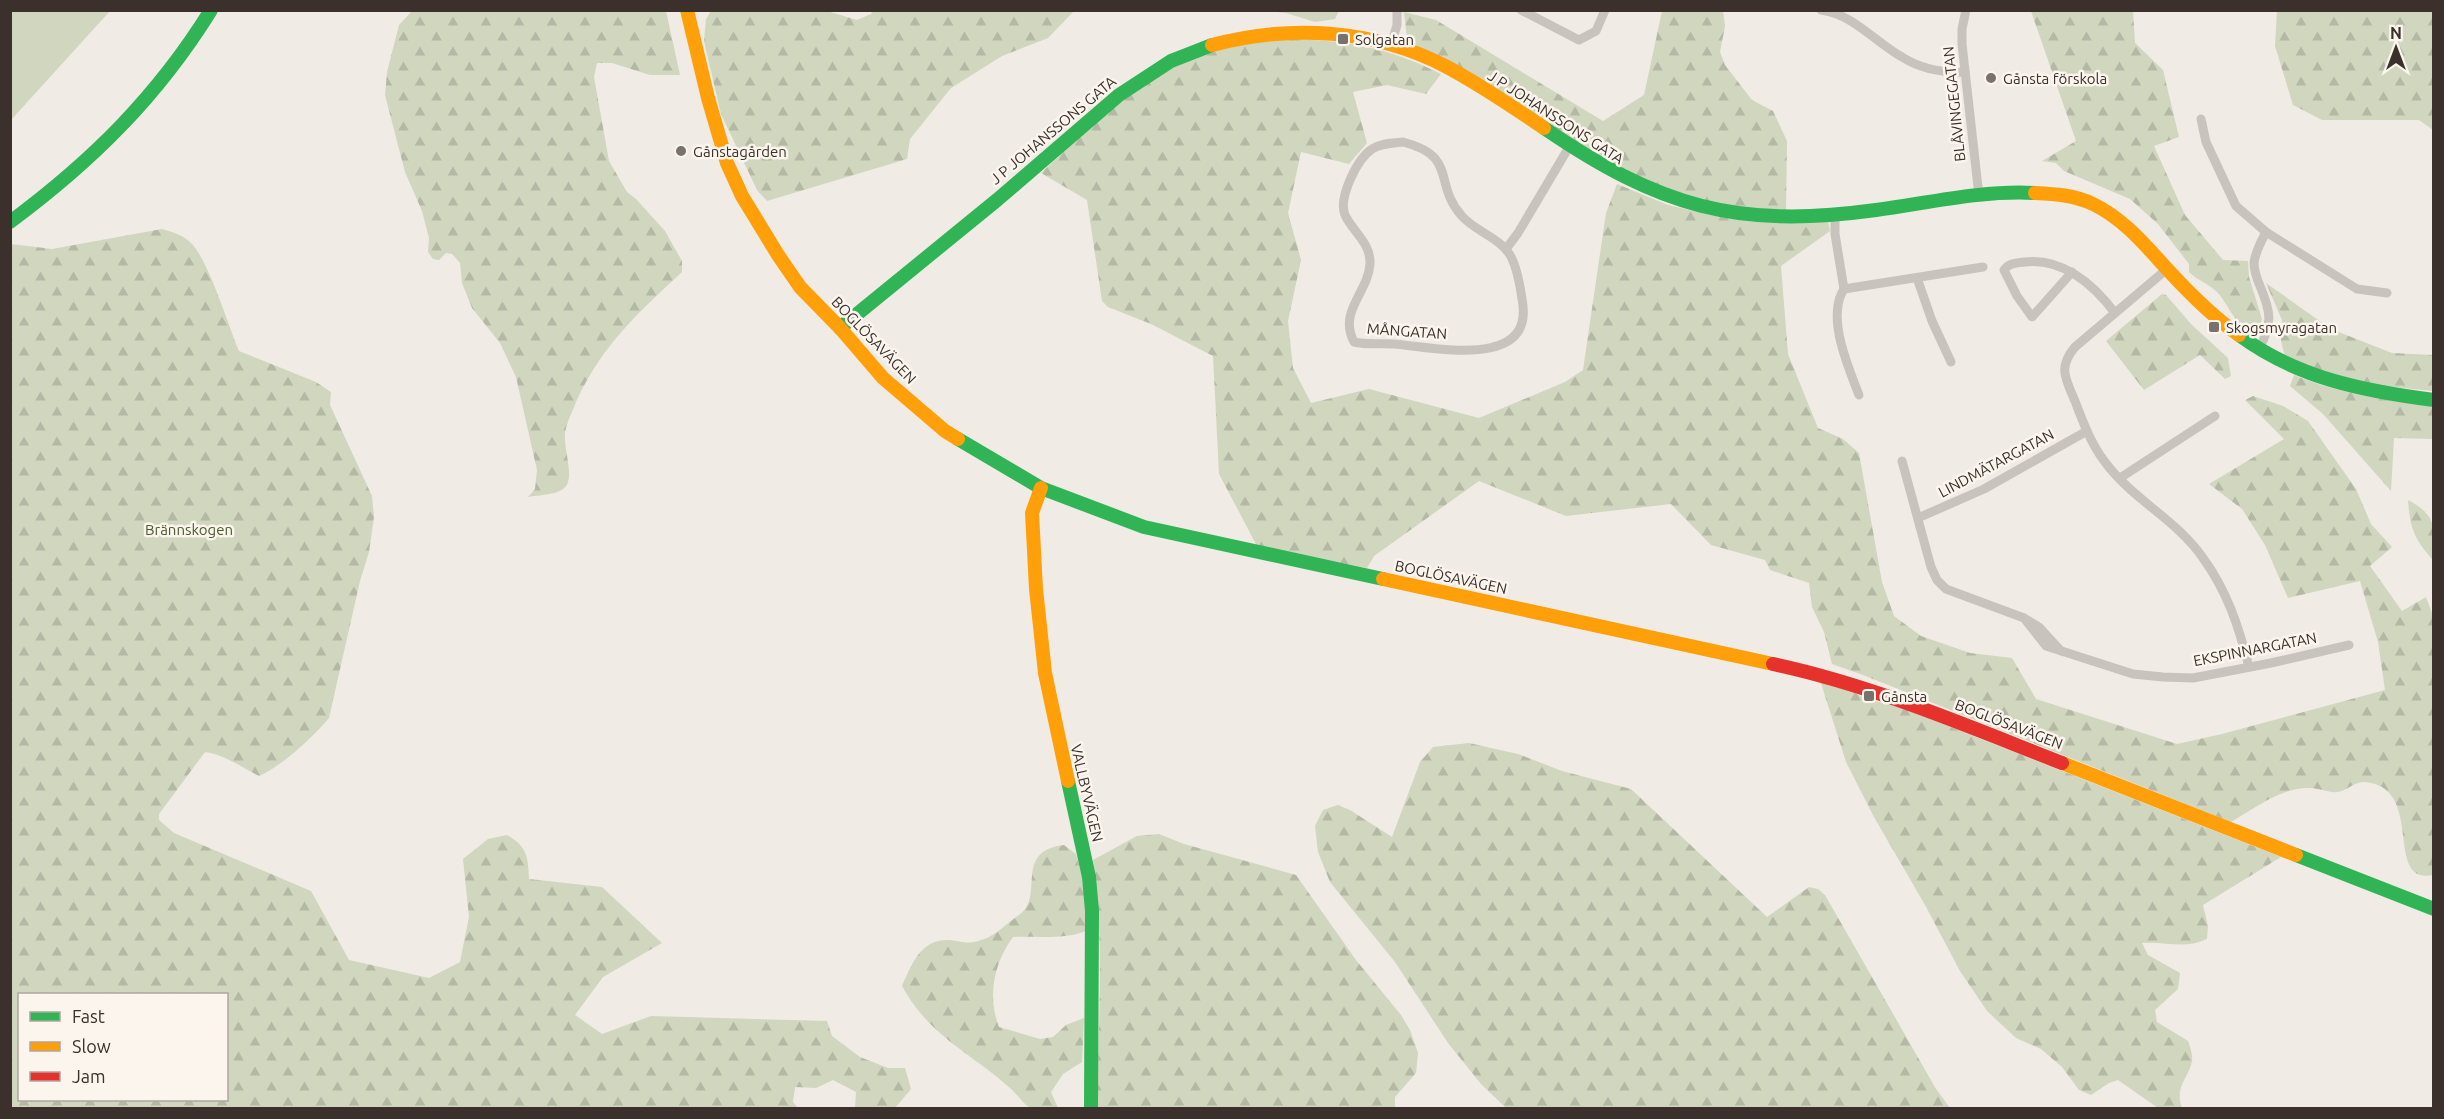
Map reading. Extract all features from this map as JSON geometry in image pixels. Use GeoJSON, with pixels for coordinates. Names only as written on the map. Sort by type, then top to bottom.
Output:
{"type":"FeatureCollection","features":[{"type":"Feature","properties":{"kind":"street"},"geometry":{"type":"LineString","coordinates":[[10,222],[74,173],[110,140],[173,68],[211,10]]}},
{"type":"Feature","properties":{"kind":"street","name":"BOGLÖSAVÄGEN"},"geometry":{"type":"LineString","coordinates":[[687,10],[711,109],[727,163],[742,196],[800,287],[840,328],[883,378],[945,431],[990,460],[1041,488],[1144,527],[1820,674],[1929,711],[2433,909]]}},
{"type":"Feature","properties":{"kind":"street"},"geometry":{"type":"LineString","coordinates":[[1391,45],[1397,25],[1397,10]]}},
{"type":"Feature","properties":{"kind":"street"},"geometry":{"type":"LineString","coordinates":[[1521,10],[1579,40],[1596,31],[1605,10]]}},
{"type":"Feature","properties":{"kind":"street"},"geometry":{"type":"LineString","coordinates":[[1821,10],[1849,20],[1914,63],[1936,71],[1965,72]]}},
{"type":"Feature","properties":{"kind":"street","name":"BLÅVINGEGATAN"},"geometry":{"type":"LineString","coordinates":[[1966,10],[1962,29],[1965,72],[1979,196]]}},
{"type":"Feature","properties":{"kind":"street","name":"J P JOHANSSONS GATA"},"geometry":{"type":"LineString","coordinates":[[840,328],[1122,93],[1172,61],[1208,47],[1260,34],[1325,32],[1391,45],[1448,68],[1617,176],[1647,190],[1720,211],[1780,218],[1835,214],[2018,192],[2048,193],[2076,198],[2097,206],[2117,218],[2141,237],[2194,297],[2228,327],[2259,349],[2296,370],[2337,385],[2380,394],[2433,399]]}},
{"type":"Feature","properties":{"kind":"street"},"geometry":{"type":"LineString","coordinates":[[2201,119],[2206,142],[2236,206],[2266,232],[2357,288],[2387,293]]}},
{"type":"Feature","properties":{"kind":"street","name":"MÅNGATAN"},"geometry":{"type":"LineString","coordinates":[[1403,142],[1422,147],[1433,154],[1441,166],[1451,198],[1460,214],[1472,226],[1506,249],[1516,272],[1524,310],[1518,332],[1510,340],[1486,349],[1440,350],[1395,344],[1354,342],[1350,334],[1349,315],[1352,304],[1364,283],[1370,262],[1368,251],[1345,214],[1343,204],[1354,171],[1372,148],[1387,143],[1403,142]]}},
{"type":"Feature","properties":{"kind":"street"},"geometry":{"type":"LineString","coordinates":[[1506,249],[1518,233],[1569,147]]}},
{"type":"Feature","properties":{"kind":"street"},"geometry":{"type":"LineString","coordinates":[[1835,214],[1835,234],[1844,289],[1838,298],[1839,328],[1845,358],[1859,395]]}},
{"type":"Feature","properties":{"kind":"street"},"geometry":{"type":"LineString","coordinates":[[2259,349],[2269,331],[2270,310],[2256,277],[2254,264],[2256,253],[2266,232]]}},
{"type":"Feature","properties":{"kind":"street"},"geometry":{"type":"LineString","coordinates":[[2072,272],[2032,316],[2017,296],[2004,270],[2011,264],[2042,261],[2072,272],[2115,313]]}},
{"type":"Feature","properties":{"kind":"street"},"geometry":{"type":"LineString","coordinates":[[1844,289],[1983,267]]}},
{"type":"Feature","properties":{"kind":"street"},"geometry":{"type":"LineString","coordinates":[[2168,269],[2066,357],[2065,379],[2087,431],[2105,463],[2202,555],[2237,620],[2249,667]]}},
{"type":"Feature","properties":{"kind":"street"},"geometry":{"type":"LineString","coordinates":[[1917,278],[1932,321],[1951,362]]}},
{"type":"Feature","properties":{"kind":"street"},"geometry":{"type":"LineString","coordinates":[[2120,478],[2214,416]]}},
{"type":"Feature","properties":{"kind":"street","name":"LINDMÄTARGATAN"},"geometry":{"type":"LineString","coordinates":[[1918,518],[1984,489],[2087,431]]}},
{"type":"Feature","properties":{"kind":"street","name":"EKSPINNARGATAN"},"geometry":{"type":"LineString","coordinates":[[1902,461],[1931,567],[1937,580],[1946,589],[2024,618],[2038,627],[2063,652],[2133,674],[2193,678],[2349,645]]}},
{"type":"Feature","properties":{"kind":"street","name":"VALLBYVÄGEN"},"geometry":{"type":"LineString","coordinates":[[1041,488],[1036,496],[1032,513],[1042,655],[1089,877],[1092,911],[1091,1108]]}},
{"type":"Feature","properties":{"kind":"green space"},"geometry":{"type":"Polygon","coordinates":[[[413,10],[666,11],[680,75],[650,75],[612,63],[597,63],[594,77],[609,161],[627,192],[665,231],[682,261],[682,272],[622,331],[586,382],[566,428],[568,480],[563,489],[554,493],[528,497],[535,489],[537,470],[516,377],[500,343],[472,308],[462,283],[460,263],[452,254],[446,253],[439,260],[433,259],[428,252],[429,238],[422,211],[405,172],[385,95],[387,72],[399,25],[413,10]]]}},
{"type":"Feature","properties":{"kind":"green space"},"geometry":{"type":"Polygon","coordinates":[[[873,10],[1074,11],[1048,38],[1002,56],[951,88],[910,139],[907,159],[767,201],[757,190],[721,114],[704,41],[706,19],[711,11],[827,11],[857,20],[871,14],[873,10]]]}},
{"type":"Feature","properties":{"kind":"green space"},"geometry":{"type":"Polygon","coordinates":[[[10,11],[110,11],[11,120],[10,11]]]}},
{"type":"Feature","properties":{"kind":"green space"},"geometry":{"type":"Polygon","coordinates":[[[1267,11],[1339,11],[1335,19],[1315,22],[1286,13],[1267,11]]]}},
{"type":"Feature","properties":{"kind":"green space"},"geometry":{"type":"Polygon","coordinates":[[[1662,11],[1723,11],[1725,26],[1720,52],[1725,65],[1752,100],[1773,111],[1787,141],[1786,210],[1748,208],[1695,199],[1673,193],[1627,173],[1415,47],[1407,38],[1404,12],[1436,20],[1603,121],[1644,95],[1662,11]]]}},
{"type":"Feature","properties":{"kind":"green space"},"geometry":{"type":"Polygon","coordinates":[[[2031,11],[2133,11],[2135,43],[2163,70],[2179,137],[2154,146],[2185,215],[2223,260],[2248,261],[2249,277],[2262,319],[2259,329],[2245,327],[2234,317],[2217,292],[2189,272],[2189,264],[2158,224],[2130,199],[2064,171],[2056,163],[2042,161],[2076,141],[2031,11]]]}},
{"type":"Feature","properties":{"kind":"green space"},"geometry":{"type":"Polygon","coordinates":[[[2277,11],[2433,11],[2433,130],[2419,120],[2322,120],[2293,105],[2275,46],[2277,11]]]}},
{"type":"Feature","properties":{"kind":"green space"},"geometry":{"type":"Polygon","coordinates":[[[1283,39],[1305,39],[1364,46],[1402,57],[1441,74],[1426,94],[1387,85],[1353,92],[1367,143],[1349,164],[1301,152],[1288,213],[1301,260],[1288,321],[1293,368],[1311,403],[1369,389],[1479,418],[1565,382],[1583,370],[1606,213],[1617,184],[1668,205],[1720,217],[1828,221],[1830,231],[1781,266],[1788,354],[1818,428],[1843,439],[1859,453],[1882,582],[1894,616],[1921,636],[1970,653],[2012,658],[2036,699],[2177,744],[2385,690],[2378,642],[2360,581],[2288,598],[2265,545],[2242,509],[2209,484],[2284,439],[2245,400],[2253,396],[2283,406],[2308,421],[2356,489],[2371,524],[2392,547],[2370,566],[2402,611],[2426,597],[2433,616],[2433,875],[2418,874],[2410,865],[2405,851],[2400,815],[2394,799],[2382,787],[2363,782],[2338,792],[2310,788],[2289,791],[2269,799],[2231,822],[1832,664],[1824,632],[1812,607],[1809,583],[1770,570],[1765,560],[1711,545],[1671,504],[1566,516],[1479,481],[1374,556],[1367,568],[1257,546],[1219,474],[1213,356],[1151,324],[1108,307],[1102,301],[1087,200],[1041,173],[1121,100],[1156,76],[1188,60],[1215,51],[1283,39]]]}},
{"type":"Feature","properties":{"kind":"green space","name":"Brännskogen"},"geometry":{"type":"Polygon","coordinates":[[[162,229],[185,238],[192,244],[205,265],[239,351],[316,382],[331,392],[330,405],[372,496],[374,517],[369,552],[360,581],[329,718],[297,750],[259,776],[226,759],[205,752],[159,814],[159,820],[174,833],[311,891],[349,960],[429,978],[460,962],[469,917],[463,859],[488,839],[507,835],[519,844],[526,854],[529,879],[602,887],[662,943],[603,977],[575,1015],[602,1034],[651,1016],[827,1021],[832,1036],[860,1057],[888,1068],[905,1068],[911,1089],[895,1108],[855,1108],[856,1092],[833,1080],[816,1088],[795,1087],[793,1102],[798,1108],[11,1108],[11,244],[52,249],[162,229]]]}},
{"type":"Feature","properties":{"kind":"green space"},"geometry":{"type":"Polygon","coordinates":[[[2266,283],[2331,329],[2392,353],[2433,355],[2433,391],[2384,386],[2339,377],[2285,357],[2281,341],[2282,320],[2266,283]]]}},
{"type":"Feature","properties":{"kind":"green space"},"geometry":{"type":"Polygon","coordinates":[[[2162,294],[2166,295],[2191,324],[2228,358],[2231,376],[2225,379],[2200,355],[2144,390],[2106,341],[2162,294]]]}},
{"type":"Feature","properties":{"kind":"green space"},"geometry":{"type":"Polygon","coordinates":[[[2294,375],[2345,392],[2433,405],[2433,439],[2394,438],[2391,491],[2323,414],[2290,386],[2294,375]]]}},
{"type":"Feature","properties":{"kind":"green space"},"geometry":{"type":"Polygon","coordinates":[[[2408,500],[2430,518],[2434,531],[2433,560],[2414,533],[2408,500]]]}},
{"type":"Feature","properties":{"kind":"green space"},"geometry":{"type":"Polygon","coordinates":[[[1820,680],[1847,688],[1865,699],[1893,705],[1925,717],[2281,857],[2203,905],[2208,926],[2207,939],[2182,945],[2142,943],[2148,955],[2180,973],[2178,989],[2155,1010],[2157,1022],[2188,1041],[2190,1048],[2192,1061],[2180,1094],[2182,1108],[2158,1108],[2118,1080],[2091,1095],[2079,1090],[2062,1067],[2041,1049],[2016,1038],[1987,1011],[1960,971],[1846,762],[1820,680]]]}},
{"type":"Feature","properties":{"kind":"green space"},"geometry":{"type":"Polygon","coordinates":[[[1469,743],[1518,754],[1562,771],[1631,789],[1767,917],[1809,887],[1818,889],[1825,895],[1936,1089],[1950,1108],[1506,1108],[1481,1084],[1448,1043],[1395,962],[1330,882],[1318,852],[1315,826],[1323,810],[1338,805],[1350,810],[1392,837],[1420,762],[1433,747],[1469,743]]]}},
{"type":"Feature","properties":{"kind":"green space"},"geometry":{"type":"Polygon","coordinates":[[[1159,834],[1184,844],[1296,875],[1356,960],[1401,1015],[1410,1030],[1418,1053],[1416,1073],[1395,1097],[1395,1108],[1097,1108],[1100,953],[1093,860],[1137,836],[1159,834]]]}},
{"type":"Feature","properties":{"kind":"green space"},"geometry":{"type":"Polygon","coordinates":[[[1064,845],[1076,854],[1082,875],[1088,930],[1061,936],[1013,937],[1001,958],[994,980],[993,1004],[999,1027],[1040,1039],[1053,1037],[1066,1025],[1084,1018],[1082,1062],[1063,1074],[1051,1092],[1058,1108],[1030,1108],[995,1075],[938,1031],[913,1004],[902,986],[913,962],[931,944],[948,940],[969,943],[978,941],[993,935],[1019,915],[1027,907],[1034,865],[1039,856],[1048,849],[1064,845]]]}},
{"type":"Feature","properties":{"kind":"traffic: fast"},"geometry":{"type":"LineString","coordinates":[[10,222],[68,175],[121,126],[168,71],[211,10]]}},
{"type":"Feature","properties":{"kind":"traffic: fast"},"geometry":{"type":"LineString","coordinates":[[840,328],[997,200],[1119,95],[1171,61],[1212,45]]}},
{"type":"Feature","properties":{"kind":"traffic: fast"},"geometry":{"type":"LineString","coordinates":[[1544,128],[1625,177],[1663,194],[1701,206],[1740,213],[1781,216],[1826,215],[1975,195],[2035,193]]}},
{"type":"Feature","properties":{"kind":"traffic: fast"},"geometry":{"type":"LineString","coordinates":[[2239,335],[2261,350],[2307,372],[2356,387],[2434,400]]}},
{"type":"Feature","properties":{"kind":"traffic: fast"},"geometry":{"type":"LineString","coordinates":[[958,439],[1041,488],[1144,527],[1383,579]]}},
{"type":"Feature","properties":{"kind":"traffic: fast"},"geometry":{"type":"LineString","coordinates":[[1068,781],[1089,877],[1092,911],[1091,1108]]}},
{"type":"Feature","properties":{"kind":"traffic: fast"},"geometry":{"type":"LineString","coordinates":[[2296,855],[2434,909]]}},
{"type":"Feature","properties":{"kind":"traffic: slow"},"geometry":{"type":"LineString","coordinates":[[687,10],[708,98],[727,163],[742,196],[778,255],[800,287],[840,328],[883,378],[945,431],[958,439]]}},
{"type":"Feature","properties":{"kind":"traffic: slow"},"geometry":{"type":"LineString","coordinates":[[1212,45],[1242,38],[1302,33],[1362,38],[1391,45],[1419,54],[1447,67],[1544,128]]}},
{"type":"Feature","properties":{"kind":"traffic: slow"},"geometry":{"type":"LineString","coordinates":[[2035,193],[2079,199],[2115,217],[2202,305],[2239,335]]}},
{"type":"Feature","properties":{"kind":"traffic: slow"},"geometry":{"type":"LineString","coordinates":[[1041,488],[1032,513],[1036,589],[1045,673],[1068,781]]}},
{"type":"Feature","properties":{"kind":"traffic: slow"},"geometry":{"type":"LineString","coordinates":[[1383,579],[1773,664]]}},
{"type":"Feature","properties":{"kind":"traffic: slow"},"geometry":{"type":"LineString","coordinates":[[2062,763],[2296,855]]}},
{"type":"Feature","properties":{"kind":"traffic: jam"},"geometry":{"type":"LineString","coordinates":[[1773,664],[1883,695],[2062,763]]}},
{"type":"Feature","properties":{"kind":"place","name":"Solgatan"},"geometry":{"type":"Point","coordinates":[1343,39]}},
{"type":"Feature","properties":{"kind":"place","name":"Gånsta förskola"},"geometry":{"type":"Point","coordinates":[1991,78]}},
{"type":"Feature","properties":{"kind":"place","name":"Gånstagården"},"geometry":{"type":"Point","coordinates":[681,151]}},
{"type":"Feature","properties":{"kind":"place","name":"Skogsmyragatan"},"geometry":{"type":"Point","coordinates":[2214,327]}},
{"type":"Feature","properties":{"kind":"place","name":"Gånsta"},"geometry":{"type":"Point","coordinates":[1869,696]}}]}
